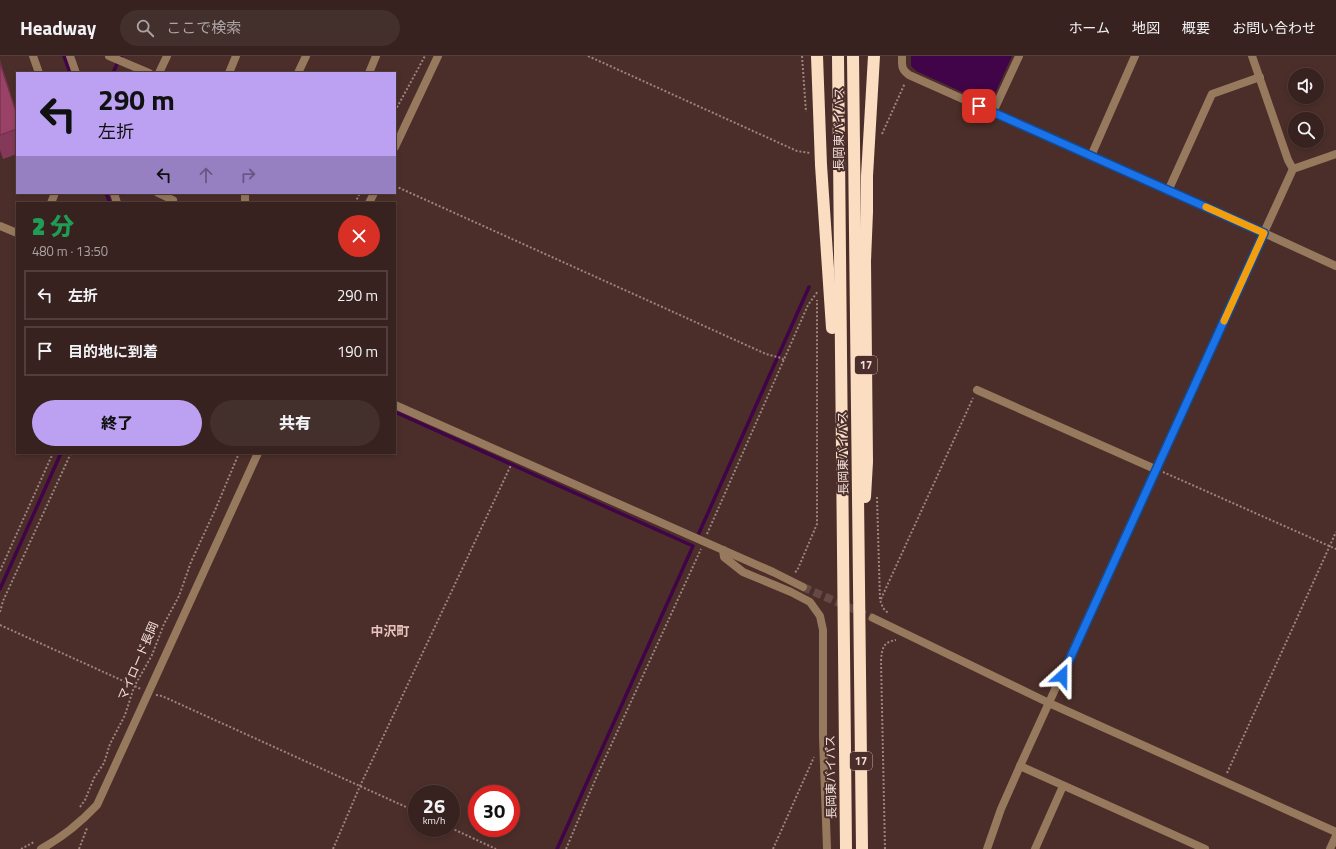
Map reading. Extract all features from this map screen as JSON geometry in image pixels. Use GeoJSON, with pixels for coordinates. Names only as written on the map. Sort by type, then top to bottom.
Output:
{"type":"FeatureCollection","features":[{"type":"Feature","properties":{"kind":"highway","name":"17"},"geometry":{"type":"LineString","coordinates":[[817,56],[821,165],[841,459]]}},
{"type":"Feature","properties":{"kind":"highway","name":"長岡東バイパス"},"geometry":{"type":"LineString","coordinates":[[838,56],[846,849]]}},
{"type":"Feature","properties":{"kind":"highway","name":"長岡東バイパス"},"geometry":{"type":"LineString","coordinates":[[853,56],[862,849]]}},
{"type":"Feature","properties":{"kind":"highway","name":"17"},"geometry":{"type":"LineString","coordinates":[[860,674],[867,462],[865,261],[867,176],[874,56]]}},
{"type":"Feature","properties":{"kind":"street"},"geometry":{"type":"LineString","coordinates":[[33,56],[38,72]]}},
{"type":"Feature","properties":{"kind":"street"},"geometry":{"type":"LineString","coordinates":[[70,56],[76,72]]}},
{"type":"Feature","properties":{"kind":"street"},"geometry":{"type":"LineString","coordinates":[[109,56],[147,72]]}},
{"type":"Feature","properties":{"kind":"street"},"geometry":{"type":"LineString","coordinates":[[159,72],[167,56]]}},
{"type":"Feature","properties":{"kind":"street"},"geometry":{"type":"LineString","coordinates":[[229,72],[236,56]]}},
{"type":"Feature","properties":{"kind":"street"},"geometry":{"type":"LineString","coordinates":[[298,72],[306,56]]}},
{"type":"Feature","properties":{"kind":"street"},"geometry":{"type":"LineString","coordinates":[[369,72],[376,56]]}},
{"type":"Feature","properties":{"kind":"street"},"geometry":{"type":"LineString","coordinates":[[396,145],[438,56]]}},
{"type":"Feature","properties":{"kind":"street"},"geometry":{"type":"LineString","coordinates":[[902,56],[902,67],[909,75],[1336,266]]}},
{"type":"Feature","properties":{"kind":"street"},"geometry":{"type":"LineString","coordinates":[[993,112],[1019,56]]}},
{"type":"Feature","properties":{"kind":"street"},"geometry":{"type":"LineString","coordinates":[[1091,156],[1135,56]]}},
{"type":"Feature","properties":{"kind":"street"},"geometry":{"type":"LineString","coordinates":[[1252,56],[1288,160],[1293,169]]}},
{"type":"Feature","properties":{"kind":"street"},"geometry":{"type":"LineString","coordinates":[[1168,190],[1212,94],[1260,78]]}},
{"type":"Feature","properties":{"kind":"street"},"geometry":{"type":"LineString","coordinates":[[987,849],[1001,809],[1020,766],[1293,169],[1336,154]]}},
{"type":"Feature","properties":{"kind":"street"},"geometry":{"type":"LineString","coordinates":[[160,194],[173,199]]}},
{"type":"Feature","properties":{"kind":"street"},"geometry":{"type":"LineString","coordinates":[[0,226],[16,233]]}},
{"type":"Feature","properties":{"kind":"street"},"geometry":{"type":"LineString","coordinates":[[977,390],[1155,469]]}},
{"type":"Feature","properties":{"kind":"street"},"geometry":{"type":"LineString","coordinates":[[396,405],[773,572],[803,587]]}},
{"type":"Feature","properties":{"kind":"street"},"geometry":{"type":"LineString","coordinates":[[42,849],[56,842],[70,831],[97,805],[258,454]]}},
{"type":"Feature","properties":{"kind":"street"},"geometry":{"type":"LineString","coordinates":[[723,550],[724,557],[743,572],[791,592],[810,602],[820,616],[823,630],[823,737],[827,849]]}},
{"type":"Feature","properties":{"kind":"street"},"geometry":{"type":"LineString","coordinates":[[873,618],[1049,703],[1336,832]]}},
{"type":"Feature","properties":{"kind":"street"},"geometry":{"type":"LineString","coordinates":[[1020,766],[1205,849]]}},
{"type":"Feature","properties":{"kind":"street"},"geometry":{"type":"LineString","coordinates":[[1035,849],[1063,786]]}},
{"type":"Feature","properties":{"kind":"street"},"geometry":{"type":"LineString","coordinates":[[1330,849],[1336,836]]}},
{"type":"Feature","properties":{"kind":"path"},"geometry":{"type":"LineString","coordinates":[[396,109],[425,56]]}},
{"type":"Feature","properties":{"kind":"path"},"geometry":{"type":"LineString","coordinates":[[588,56],[797,151],[810,154],[809,146]]}},
{"type":"Feature","properties":{"kind":"path"},"geometry":{"type":"LineString","coordinates":[[802,56],[807,116]]}},
{"type":"Feature","properties":{"kind":"path"},"geometry":{"type":"LineString","coordinates":[[880,137],[909,75]]}},
{"type":"Feature","properties":{"kind":"path"},"geometry":{"type":"LineString","coordinates":[[396,186],[766,354],[774,355],[784,360]]}},
{"type":"Feature","properties":{"kind":"path"},"geometry":{"type":"LineString","coordinates":[[566,849],[602,765],[704,542],[808,305],[818,291],[816,385],[817,524],[797,571],[791,573]]}},
{"type":"Feature","properties":{"kind":"path"},"geometry":{"type":"LineString","coordinates":[[880,600],[977,390]]}},
{"type":"Feature","properties":{"kind":"path"},"geometry":{"type":"LineString","coordinates":[[0,571],[53,454]]}},
{"type":"Feature","properties":{"kind":"path"},"geometry":{"type":"LineString","coordinates":[[0,612],[6,594],[72,454]]}},
{"type":"Feature","properties":{"kind":"path","name":"マイロード長岡"},"geometry":{"type":"LineString","coordinates":[[77,811],[85,800],[94,778],[104,763],[110,744],[125,715],[134,687],[152,655],[164,624],[179,596],[191,562],[239,454]]}},
{"type":"Feature","properties":{"kind":"path"},"geometry":{"type":"LineString","coordinates":[[333,849],[360,786],[510,466]]}},
{"type":"Feature","properties":{"kind":"path"},"geometry":{"type":"LineString","coordinates":[[1155,469],[1336,548]]}},
{"type":"Feature","properties":{"kind":"path"},"geometry":{"type":"LineString","coordinates":[[877,491],[880,600],[883,608],[889,614]]}},
{"type":"Feature","properties":{"kind":"path"},"geometry":{"type":"LineString","coordinates":[[1223,782],[1336,532]]}},
{"type":"Feature","properties":{"kind":"path"},"geometry":{"type":"LineString","coordinates":[[0,625],[134,687],[162,696],[408,808]]}},
{"type":"Feature","properties":{"kind":"path"},"geometry":{"type":"LineString","coordinates":[[885,849],[881,660],[885,644],[890,641],[897,640]]}},
{"type":"Feature","properties":{"kind":"path"},"geometry":{"type":"LineString","coordinates":[[773,849],[823,737]]}},
{"type":"Feature","properties":{"kind":"path"},"geometry":{"type":"LineString","coordinates":[[460,833],[496,849]]}},
{"type":"Feature","properties":{"kind":"path"},"geometry":{"type":"LineString","coordinates":[[21,849],[35,842]]}},
{"type":"Feature","properties":{"kind":"shaded area"},"geometry":{"type":"Polygon","coordinates":[[[911,56],[1012,56],[993,98],[984,102],[916,71],[911,66],[911,56]]]}},
{"type":"Feature","properties":{"kind":"building"},"geometry":{"type":"Polygon","coordinates":[[[0,63],[16,112],[16,129],[0,135],[0,63]]]}},
{"type":"Feature","properties":{"kind":"waterway"},"geometry":{"type":"LineString","coordinates":[[64,56],[70,72]]}},
{"type":"Feature","properties":{"kind":"waterway"},"geometry":{"type":"LineString","coordinates":[[113,72],[117,64]]}},
{"type":"Feature","properties":{"kind":"waterway"},"geometry":{"type":"LineString","coordinates":[[106,194],[110,202]]}},
{"type":"Feature","properties":{"kind":"waterway"},"geometry":{"type":"LineString","coordinates":[[699,533],[809,287]]}},
{"type":"Feature","properties":{"kind":"waterway"},"geometry":{"type":"LineString","coordinates":[[396,412],[693,546],[557,849]]}},
{"type":"Feature","properties":{"kind":"waterway"},"geometry":{"type":"LineString","coordinates":[[0,589],[61,454]]}},
{"type":"Feature","properties":{"kind":"tunnel"},"geometry":{"type":"LineString","coordinates":[[803,587],[873,618]]}},
{"type":"Feature","properties":{"kind":"slow traffic"},"geometry":{"type":"LineString","coordinates":[[1206,207],[1264,233],[1224,321]]}},
{"type":"Feature","properties":{"kind":"district","name":"中沢町"},"geometry":{"type":"Point","coordinates":[390,631]}},
{"type":"Feature","properties":{"kind":"route"},"geometry":{"type":"LineString","coordinates":[[979,106],[1264,233],[1155,469],[1062,676]]}}]}
